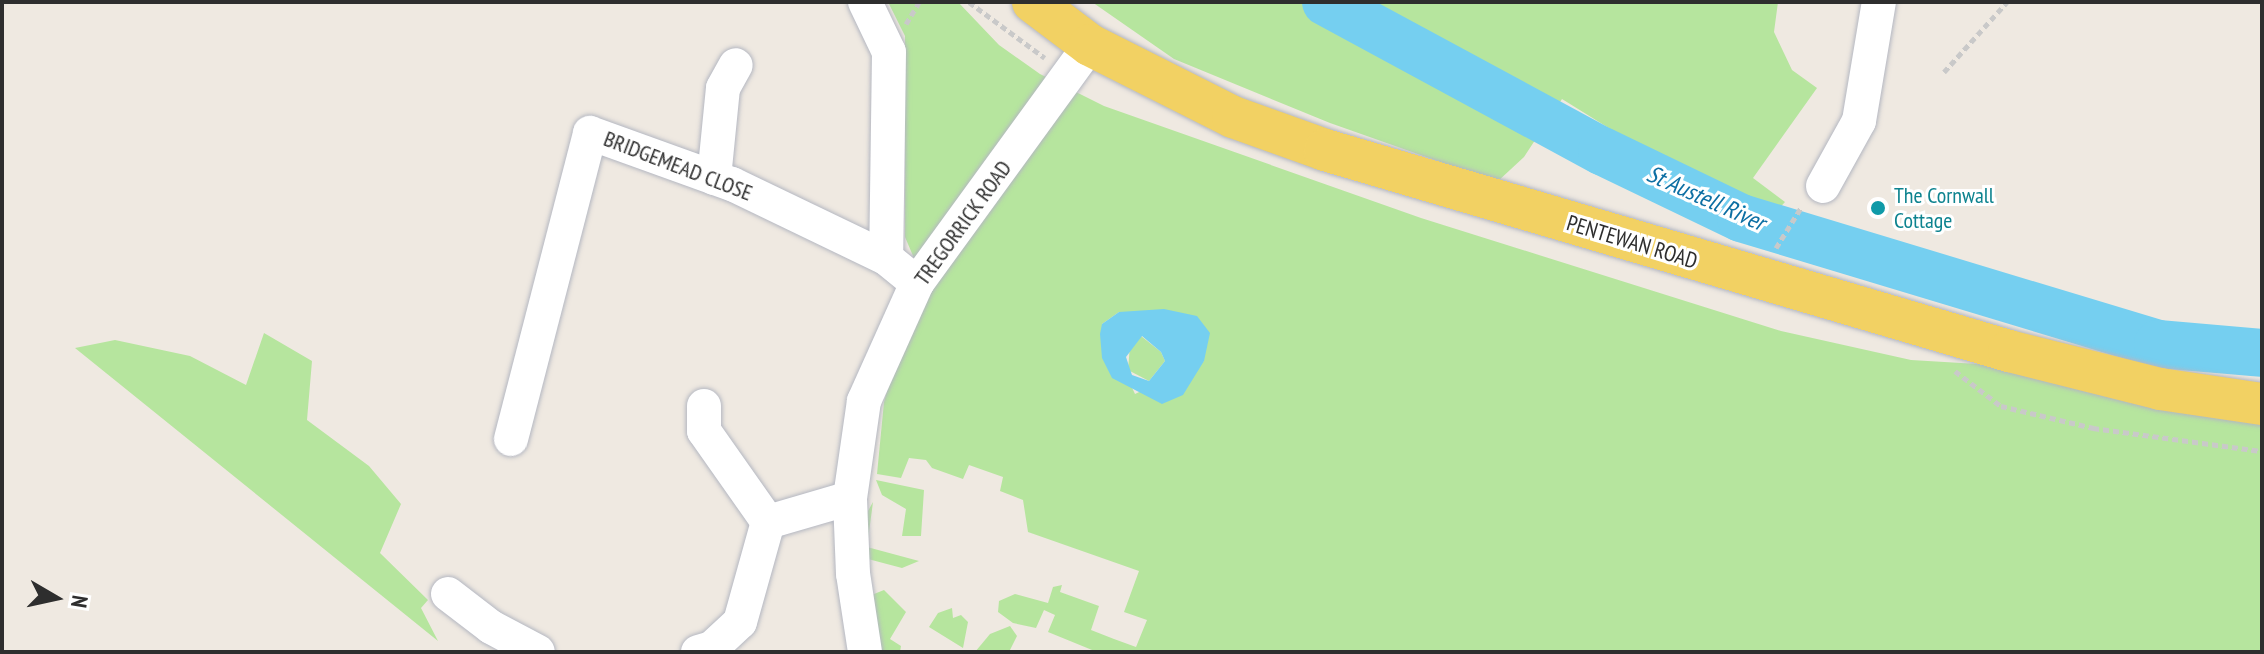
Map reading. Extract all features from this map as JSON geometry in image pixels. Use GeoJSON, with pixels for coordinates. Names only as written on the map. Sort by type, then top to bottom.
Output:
{"type":"FeatureCollection","features":[{"type":"Feature","properties":{"kind":"main road","name":"PENTEWAN ROAD"},"geometry":{"type":"LineString","coordinates":[[1033,2],[1090,45],[1233,117],[1491,201],[2009,351],[2160,389],[2262,404]]}},
{"type":"Feature","properties":{"kind":"street"},"geometry":{"type":"LineString","coordinates":[[865,2],[889,52],[886,258]]}},
{"type":"Feature","properties":{"kind":"street"},"geometry":{"type":"LineString","coordinates":[[1823,186],[1859,121],[1879,2]]}},
{"type":"Feature","properties":{"kind":"street","name":"TREGORRICK ROAD"},"geometry":{"type":"LineString","coordinates":[[865,652],[853,574],[850,498],[864,401],[917,283],[1090,45]]}},
{"type":"Feature","properties":{"kind":"street"},"geometry":{"type":"LineString","coordinates":[[714,178],[723,88],[736,65]]}},
{"type":"Feature","properties":{"kind":"street","name":"BRIDGEMEAD CLOSE"},"geometry":{"type":"LineString","coordinates":[[511,439],[590,133],[714,178],[886,258],[917,283]]}},
{"type":"Feature","properties":{"kind":"street"},"geometry":{"type":"LineString","coordinates":[[704,406],[704,431],[768,522]]}},
{"type":"Feature","properties":{"kind":"street"},"geometry":{"type":"LineString","coordinates":[[768,522],[850,498]]}},
{"type":"Feature","properties":{"kind":"street"},"geometry":{"type":"LineString","coordinates":[[698,652],[712,648],[740,622],[768,522]]}},
{"type":"Feature","properties":{"kind":"street"},"geometry":{"type":"LineString","coordinates":[[448,594],[491,627],[538,652]]}},
{"type":"Feature","properties":{"kind":"path"},"geometry":{"type":"LineString","coordinates":[[1944,72],[2007,2]]}},
{"type":"Feature","properties":{"kind":"path"},"geometry":{"type":"LineString","coordinates":[[1779,241],[1791,217]]}},
{"type":"Feature","properties":{"kind":"green space"},"geometry":{"type":"Polygon","coordinates":[[[888,2],[958,2],[999,45],[1040,74],[1104,106],[1421,218],[1781,331],[1911,360],[1978,364],[2262,421],[2262,652],[1097,652],[1048,632],[1055,615],[1044,610],[1036,628],[1013,623],[998,612],[999,601],[1015,594],[1048,603],[1053,587],[1062,585],[1060,592],[1099,606],[1091,630],[1136,647],[1147,620],[1124,612],[1139,571],[1028,532],[1023,500],[1000,491],[1003,477],[969,465],[963,479],[932,468],[926,460],[909,458],[901,478],[877,474],[884,402],[901,340],[925,284],[905,237],[905,36],[888,2]],[[1119,312],[1102,324],[1135,394],[1204,361],[1119,312]]]}},
{"type":"Feature","properties":{"kind":"green space"},"geometry":{"type":"Polygon","coordinates":[[[1092,2],[1778,2],[1774,32],[1792,70],[1817,88],[1753,178],[1785,202],[1773,215],[1694,181],[1562,99],[1524,157],[1497,182],[1330,123],[1174,59],[1092,2]]]}},
{"type":"Feature","properties":{"kind":"green space"},"geometry":{"type":"Polygon","coordinates":[[[264,333],[312,361],[307,420],[369,466],[401,504],[380,553],[428,600],[421,608],[438,641],[75,348],[115,340],[190,356],[246,385],[264,333]]]}},
{"type":"Feature","properties":{"kind":"green space"},"geometry":{"type":"Polygon","coordinates":[[[1141,336],[1161,352],[1165,361],[1149,381],[1128,370],[1130,345],[1141,336]]]}},
{"type":"Feature","properties":{"kind":"green space"},"geometry":{"type":"Polygon","coordinates":[[[876,480],[924,490],[921,536],[902,536],[906,509],[882,495],[876,480]]]}},
{"type":"Feature","properties":{"kind":"green space"},"geometry":{"type":"Polygon","coordinates":[[[873,502],[867,547],[919,561],[902,568],[868,559],[864,518],[873,502]]]}},
{"type":"Feature","properties":{"kind":"green space"},"geometry":{"type":"Polygon","coordinates":[[[884,590],[906,612],[890,639],[901,646],[900,652],[868,652],[869,596],[884,590]]]}},
{"type":"Feature","properties":{"kind":"green space"},"geometry":{"type":"Polygon","coordinates":[[[952,608],[953,618],[961,615],[968,622],[963,648],[929,627],[938,613],[952,608]]]}},
{"type":"Feature","properties":{"kind":"green space"},"geometry":{"type":"Polygon","coordinates":[[[1010,626],[1017,636],[1009,652],[975,652],[990,634],[1010,626]]]}},
{"type":"Feature","properties":{"kind":"water"},"geometry":{"type":"Polygon","coordinates":[[[1164,309],[1197,316],[1210,333],[1204,361],[1183,395],[1162,404],[1112,378],[1102,358],[1100,334],[1102,324],[1119,312],[1164,309]],[[1142,336],[1126,357],[1132,375],[1149,381],[1165,361],[1161,352],[1142,336]]]}},
{"type":"Feature","properties":{"kind":"waterway","name":"St Austell River"},"geometry":{"type":"LineString","coordinates":[[1326,2],[1602,151],[1741,218],[2158,344],[2262,353]]}},
{"type":"Feature","properties":{"kind":"place","name":"The Cornwall Cottage"},"geometry":{"type":"Point","coordinates":[1878,208]}}]}
